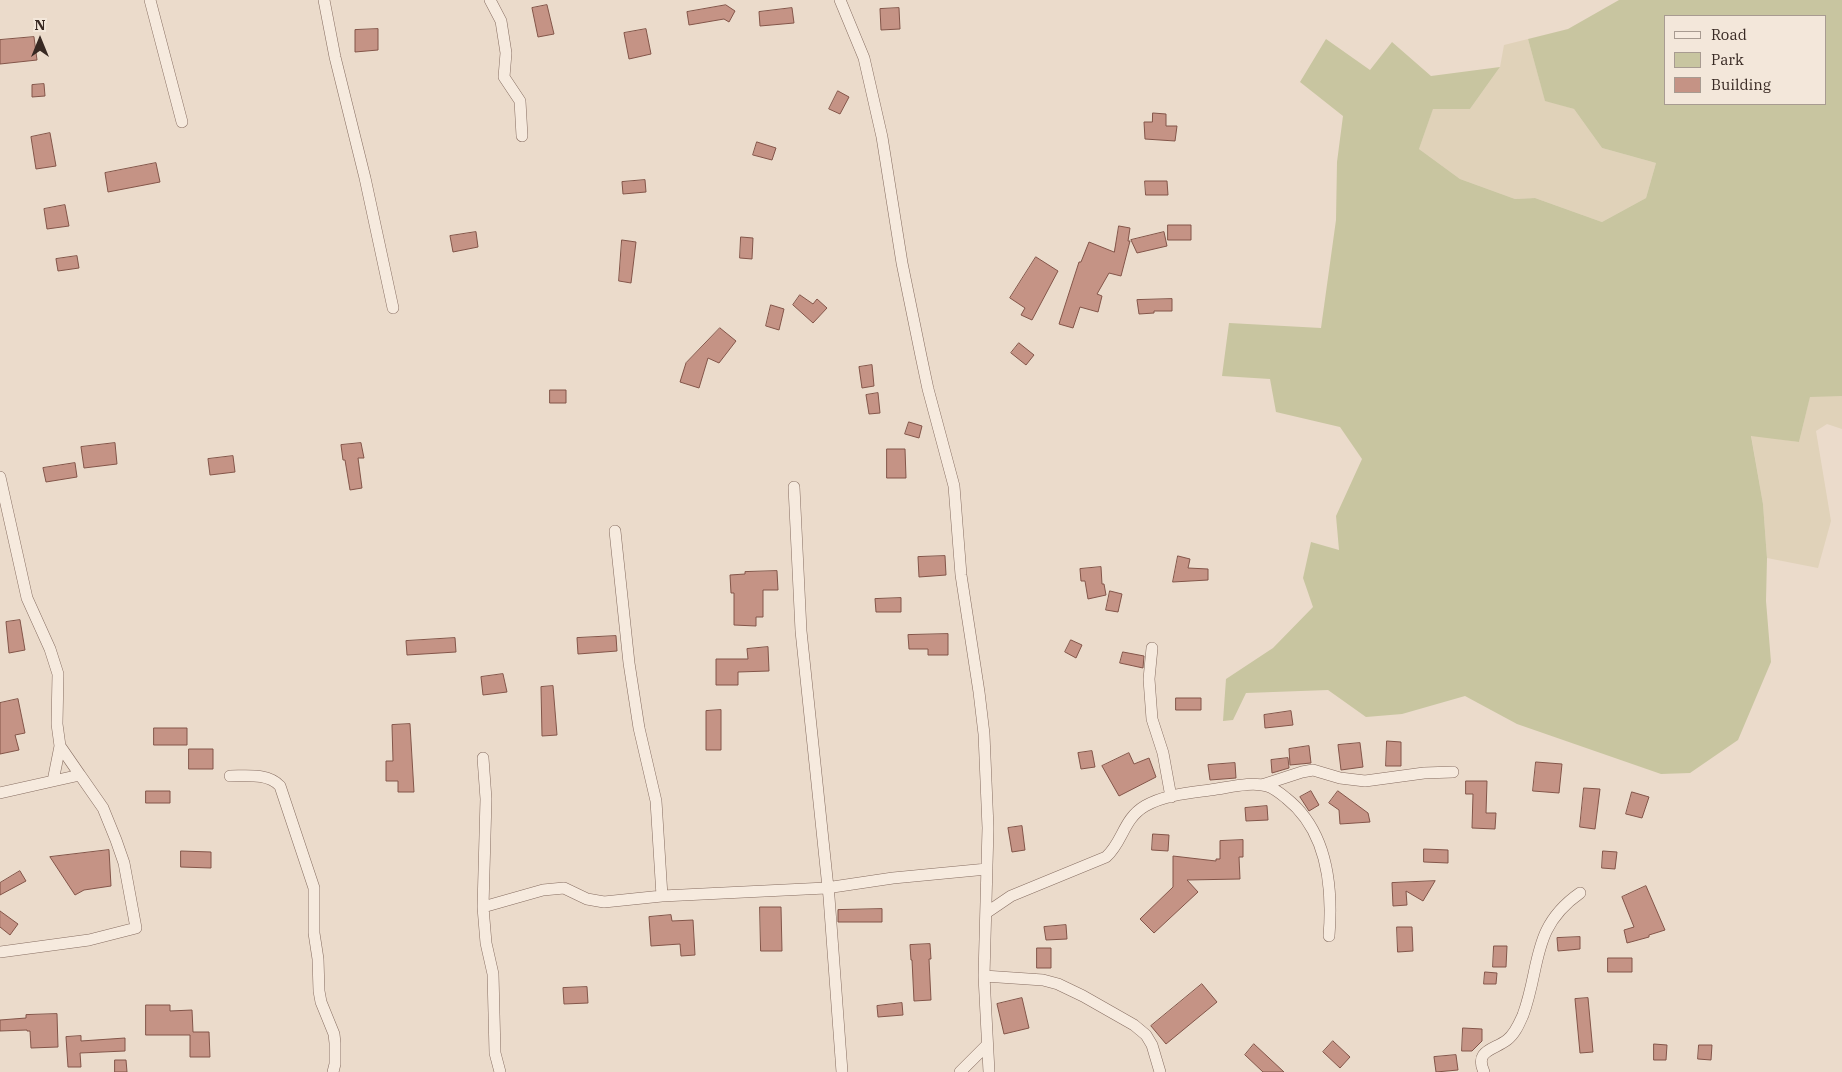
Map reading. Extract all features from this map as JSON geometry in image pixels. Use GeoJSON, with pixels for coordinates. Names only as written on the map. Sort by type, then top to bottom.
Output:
{"type":"FeatureCollection","features":[{"type":"Feature","properties":{"kind":"street"},"geometry":{"type":"LineString","coordinates":[[150,0],[182,122]]}},
{"type":"Feature","properties":{"kind":"street"},"geometry":{"type":"LineString","coordinates":[[324,0],[337,66],[365,178],[393,308]]}},
{"type":"Feature","properties":{"kind":"street"},"geometry":{"type":"LineString","coordinates":[[490,0],[501,21],[506,53],[504,77],[520,101],[522,136]]}},
{"type":"Feature","properties":{"kind":"street"},"geometry":{"type":"LineString","coordinates":[[840,0],[864,58],[868,75],[882,137],[902,263],[921,356],[954,486],[961,575],[984,734],[988,828],[984,976],[989,1072]]}},
{"type":"Feature","properties":{"kind":"street"},"geometry":{"type":"LineString","coordinates":[[0,477],[27,598],[50,649],[58,674],[57,724],[60,746],[53,781]]}},
{"type":"Feature","properties":{"kind":"street"},"geometry":{"type":"LineString","coordinates":[[794,487],[800,622],[833,952],[842,1072]]}},
{"type":"Feature","properties":{"kind":"street"},"geometry":{"type":"LineString","coordinates":[[615,530],[629,663],[639,728],[656,801],[662,896]]}},
{"type":"Feature","properties":{"kind":"street"},"geometry":{"type":"LineString","coordinates":[[1152,648],[1149,679],[1152,719],[1163,753],[1171,797]]}},
{"type":"Feature","properties":{"kind":"street"},"geometry":{"type":"LineString","coordinates":[[0,952],[89,940],[136,928],[124,863],[104,808],[60,746]]}},
{"type":"Feature","properties":{"kind":"street"},"geometry":{"type":"LineString","coordinates":[[483,758],[486,799],[483,907],[486,943],[493,974],[496,1053],[500,1072]]}},
{"type":"Feature","properties":{"kind":"street"},"geometry":{"type":"LineString","coordinates":[[986,913],[1011,896],[1106,856],[1114,848],[1128,822],[1139,810],[1153,802],[1171,797],[1262,785],[1313,770],[1340,778],[1365,781],[1424,773],[1453,772]]}},
{"type":"Feature","properties":{"kind":"street"},"geometry":{"type":"LineString","coordinates":[[0,793],[80,775]]}},
{"type":"Feature","properties":{"kind":"street"},"geometry":{"type":"LineString","coordinates":[[230,776],[268,777],[276,781],[280,786],[314,888],[314,933],[318,959],[319,991],[321,1002],[334,1034],[335,1043],[335,1064],[332,1072]]}},
{"type":"Feature","properties":{"kind":"street"},"geometry":{"type":"LineString","coordinates":[[1262,785],[1274,788],[1292,802],[1310,825],[1319,842],[1330,885],[1329,936]]}},
{"type":"Feature","properties":{"kind":"street"},"geometry":{"type":"LineString","coordinates":[[483,907],[543,890],[564,888],[587,899],[604,902],[662,896],[826,888],[886,879],[987,870]]}},
{"type":"Feature","properties":{"kind":"street"},"geometry":{"type":"LineString","coordinates":[[1484,1072],[1481,1062],[1486,1051],[1508,1040],[1517,1029],[1525,1009],[1541,943],[1548,927],[1563,906],[1580,893]]}},
{"type":"Feature","properties":{"kind":"street"},"geometry":{"type":"LineString","coordinates":[[984,976],[1042,980],[1058,984],[1083,996],[1134,1025],[1146,1035],[1152,1045],[1160,1072]]}},
{"type":"Feature","properties":{"kind":"street"},"geometry":{"type":"LineString","coordinates":[[960,1072],[987,1045]]}},
{"type":"Feature","properties":{"kind":"shaded area"},"geometry":{"type":"Polygon","coordinates":[[[1528,39],[1545,100],[1574,109],[1602,148],[1656,163],[1646,198],[1602,222],[1535,198],[1515,199],[1460,179],[1419,149],[1433,108],[1470,109],[1500,67],[1504,45],[1528,39]]]}},
{"type":"Feature","properties":{"kind":"shaded area"},"geometry":{"type":"Polygon","coordinates":[[[1810,396],[1842,396],[1842,429],[1827,424],[1816,431],[1831,521],[1818,568],[1767,558],[1763,504],[1751,435],[1799,442],[1810,396]]]}},
{"type":"Feature","properties":{"kind":"green space"},"geometry":{"type":"Polygon","coordinates":[[[1619,0],[1842,0],[1842,396],[1810,397],[1799,442],[1751,436],[1763,504],[1767,558],[1766,601],[1771,662],[1738,740],[1690,773],[1661,774],[1517,724],[1465,696],[1402,714],[1366,717],[1328,690],[1246,693],[1233,720],[1223,721],[1226,679],[1273,648],[1313,607],[1303,578],[1311,542],[1339,550],[1336,516],[1362,459],[1340,427],[1276,412],[1270,379],[1222,376],[1229,323],[1321,328],[1336,220],[1337,162],[1343,116],[1300,82],[1326,39],[1370,70],[1392,42],[1431,76],[1500,67],[1470,109],[1433,109],[1419,149],[1460,179],[1515,199],[1535,198],[1602,222],[1646,198],[1656,163],[1602,148],[1574,109],[1545,101],[1528,39],[1568,29],[1619,0]]]}},
{"type":"Feature","properties":{"kind":"building"},"geometry":{"type":"Polygon","coordinates":[[[547,5],[554,34],[538,37],[532,8],[547,5]]]}},
{"type":"Feature","properties":{"kind":"building"},"geometry":{"type":"Polygon","coordinates":[[[726,5],[735,11],[729,22],[724,19],[689,25],[687,12],[726,5]]]}},
{"type":"Feature","properties":{"kind":"building"},"geometry":{"type":"Polygon","coordinates":[[[792,8],[794,23],[760,26],[759,12],[792,8]]]}},
{"type":"Feature","properties":{"kind":"building"},"geometry":{"type":"Polygon","coordinates":[[[899,8],[900,29],[881,30],[880,9],[899,8]]]}},
{"type":"Feature","properties":{"kind":"building"},"geometry":{"type":"Polygon","coordinates":[[[378,29],[378,50],[355,52],[355,30],[378,29]]]}},
{"type":"Feature","properties":{"kind":"building"},"geometry":{"type":"Polygon","coordinates":[[[646,29],[651,54],[629,59],[624,33],[646,29]]]}},
{"type":"Feature","properties":{"kind":"building"},"geometry":{"type":"Polygon","coordinates":[[[34,37],[37,60],[0,64],[0,40],[34,37]]]}},
{"type":"Feature","properties":{"kind":"building"},"geometry":{"type":"Polygon","coordinates":[[[44,84],[45,96],[32,97],[32,85],[44,84]]]}},
{"type":"Feature","properties":{"kind":"building"},"geometry":{"type":"Polygon","coordinates":[[[838,91],[849,97],[840,114],[829,109],[838,91]]]}},
{"type":"Feature","properties":{"kind":"building"},"geometry":{"type":"Polygon","coordinates":[[[1153,113],[1166,114],[1166,126],[1177,126],[1175,141],[1145,139],[1144,122],[1152,122],[1153,113]]]}},
{"type":"Feature","properties":{"kind":"building"},"geometry":{"type":"Polygon","coordinates":[[[50,133],[56,166],[36,169],[31,137],[50,133]]]}},
{"type":"Feature","properties":{"kind":"building"},"geometry":{"type":"Polygon","coordinates":[[[757,142],[776,148],[772,160],[753,155],[757,142]]]}},
{"type":"Feature","properties":{"kind":"building"},"geometry":{"type":"Polygon","coordinates":[[[156,163],[160,182],[108,192],[105,173],[156,163]]]}},
{"type":"Feature","properties":{"kind":"building"},"geometry":{"type":"Polygon","coordinates":[[[645,180],[646,192],[623,194],[622,182],[645,180]]]}},
{"type":"Feature","properties":{"kind":"building"},"geometry":{"type":"Polygon","coordinates":[[[1145,181],[1167,181],[1168,195],[1146,195],[1145,181]]]}},
{"type":"Feature","properties":{"kind":"building"},"geometry":{"type":"Polygon","coordinates":[[[65,205],[69,226],[47,229],[44,209],[65,205]]]}},
{"type":"Feature","properties":{"kind":"building"},"geometry":{"type":"Polygon","coordinates":[[[1168,225],[1191,225],[1191,240],[1168,240],[1168,225]]]}},
{"type":"Feature","properties":{"kind":"building"},"geometry":{"type":"Polygon","coordinates":[[[1119,226],[1130,228],[1128,241],[1130,241],[1121,276],[1109,273],[1097,294],[1102,296],[1098,312],[1080,307],[1073,328],[1059,324],[1079,262],[1081,262],[1089,242],[1114,252],[1119,226]]]}},
{"type":"Feature","properties":{"kind":"building"},"geometry":{"type":"Polygon","coordinates":[[[476,232],[478,247],[453,252],[450,236],[476,232]]]}},
{"type":"Feature","properties":{"kind":"building"},"geometry":{"type":"Polygon","coordinates":[[[1164,232],[1167,246],[1137,253],[1131,240],[1164,232]]]}},
{"type":"Feature","properties":{"kind":"building"},"geometry":{"type":"Polygon","coordinates":[[[741,237],[753,238],[752,259],[740,258],[741,237]]]}},
{"type":"Feature","properties":{"kind":"building"},"geometry":{"type":"Polygon","coordinates":[[[622,240],[636,242],[631,283],[619,281],[622,240]]]}},
{"type":"Feature","properties":{"kind":"building"},"geometry":{"type":"Polygon","coordinates":[[[77,256],[79,268],[58,271],[56,259],[77,256]]]}},
{"type":"Feature","properties":{"kind":"building"},"geometry":{"type":"Polygon","coordinates":[[[1036,257],[1058,271],[1032,320],[1021,315],[1025,308],[1010,298],[1036,257]]]}},
{"type":"Feature","properties":{"kind":"building"},"geometry":{"type":"Polygon","coordinates":[[[800,295],[813,304],[817,299],[827,308],[813,323],[793,305],[800,295]]]}},
{"type":"Feature","properties":{"kind":"building"},"geometry":{"type":"Polygon","coordinates":[[[1172,299],[1172,311],[1154,311],[1154,313],[1139,314],[1137,300],[1172,299]]]}},
{"type":"Feature","properties":{"kind":"building"},"geometry":{"type":"Polygon","coordinates":[[[771,305],[784,309],[779,330],[766,326],[771,305]]]}},
{"type":"Feature","properties":{"kind":"building"},"geometry":{"type":"Polygon","coordinates":[[[720,328],[736,341],[719,363],[708,358],[699,388],[680,382],[686,363],[720,328]]]}},
{"type":"Feature","properties":{"kind":"building"},"geometry":{"type":"Polygon","coordinates":[[[1019,343],[1034,355],[1026,365],[1011,353],[1019,343]]]}},
{"type":"Feature","properties":{"kind":"building"},"geometry":{"type":"Polygon","coordinates":[[[872,365],[874,386],[862,388],[859,367],[872,365]]]}},
{"type":"Feature","properties":{"kind":"building"},"geometry":{"type":"Polygon","coordinates":[[[550,390],[566,390],[566,403],[550,403],[550,390]]]}},
{"type":"Feature","properties":{"kind":"building"},"geometry":{"type":"Polygon","coordinates":[[[878,393],[880,413],[869,414],[866,395],[878,393]]]}},
{"type":"Feature","properties":{"kind":"building"},"geometry":{"type":"Polygon","coordinates":[[[909,422],[922,426],[919,438],[905,434],[909,422]]]}},
{"type":"Feature","properties":{"kind":"building"},"geometry":{"type":"Polygon","coordinates":[[[115,443],[117,464],[84,468],[81,447],[115,443]]]}},
{"type":"Feature","properties":{"kind":"building"},"geometry":{"type":"Polygon","coordinates":[[[361,443],[364,458],[358,458],[362,488],[350,490],[341,445],[361,443]]]}},
{"type":"Feature","properties":{"kind":"building"},"geometry":{"type":"Polygon","coordinates":[[[887,449],[905,449],[906,478],[887,478],[887,449]]]}},
{"type":"Feature","properties":{"kind":"building"},"geometry":{"type":"Polygon","coordinates":[[[233,456],[235,472],[210,475],[208,459],[233,456]]]}},
{"type":"Feature","properties":{"kind":"building"},"geometry":{"type":"Polygon","coordinates":[[[75,463],[77,477],[46,482],[43,468],[75,463]]]}},
{"type":"Feature","properties":{"kind":"building"},"geometry":{"type":"Polygon","coordinates":[[[945,556],[946,575],[919,577],[918,557],[945,556]]]}},
{"type":"Feature","properties":{"kind":"building"},"geometry":{"type":"Polygon","coordinates":[[[1178,556],[1190,559],[1188,568],[1208,569],[1208,580],[1173,582],[1178,556]]]}},
{"type":"Feature","properties":{"kind":"building"},"geometry":{"type":"Polygon","coordinates":[[[1101,567],[1102,584],[1104,584],[1106,595],[1088,599],[1085,581],[1081,581],[1080,569],[1101,567]]]}},
{"type":"Feature","properties":{"kind":"building"},"geometry":{"type":"Polygon","coordinates":[[[777,571],[778,590],[763,590],[763,617],[756,617],[756,626],[734,625],[734,593],[731,593],[730,575],[745,574],[745,572],[777,571]]]}},
{"type":"Feature","properties":{"kind":"building"},"geometry":{"type":"Polygon","coordinates":[[[1110,591],[1122,594],[1118,612],[1106,610],[1110,591]]]}},
{"type":"Feature","properties":{"kind":"building"},"geometry":{"type":"Polygon","coordinates":[[[901,598],[901,612],[876,612],[875,599],[901,598]]]}},
{"type":"Feature","properties":{"kind":"building"},"geometry":{"type":"Polygon","coordinates":[[[20,620],[25,650],[9,653],[6,622],[20,620]]]}},
{"type":"Feature","properties":{"kind":"building"},"geometry":{"type":"Polygon","coordinates":[[[948,634],[948,655],[928,655],[928,649],[909,649],[908,635],[948,634]]]}},
{"type":"Feature","properties":{"kind":"building"},"geometry":{"type":"Polygon","coordinates":[[[616,636],[617,651],[578,654],[577,638],[616,636]]]}},
{"type":"Feature","properties":{"kind":"building"},"geometry":{"type":"Polygon","coordinates":[[[455,638],[456,652],[407,655],[406,641],[455,638]]]}},
{"type":"Feature","properties":{"kind":"building"},"geometry":{"type":"Polygon","coordinates":[[[1071,640],[1082,645],[1076,658],[1065,652],[1071,640]]]}},
{"type":"Feature","properties":{"kind":"building"},"geometry":{"type":"Polygon","coordinates":[[[768,647],[769,671],[738,672],[738,685],[716,685],[716,659],[748,659],[747,649],[768,647]]]}},
{"type":"Feature","properties":{"kind":"building"},"geometry":{"type":"Polygon","coordinates":[[[1123,652],[1144,656],[1143,668],[1120,663],[1123,652]]]}},
{"type":"Feature","properties":{"kind":"building"},"geometry":{"type":"Polygon","coordinates":[[[503,674],[507,692],[483,695],[481,677],[503,674]]]}},
{"type":"Feature","properties":{"kind":"building"},"geometry":{"type":"Polygon","coordinates":[[[553,686],[557,735],[542,736],[541,687],[553,686]]]}},
{"type":"Feature","properties":{"kind":"building"},"geometry":{"type":"Polygon","coordinates":[[[1176,698],[1201,698],[1201,710],[1176,710],[1176,698]]]}},
{"type":"Feature","properties":{"kind":"building"},"geometry":{"type":"Polygon","coordinates":[[[18,699],[25,733],[15,735],[19,750],[0,754],[0,703],[18,699]]]}},
{"type":"Feature","properties":{"kind":"building"},"geometry":{"type":"Polygon","coordinates":[[[721,710],[721,750],[706,750],[706,711],[721,710]]]}},
{"type":"Feature","properties":{"kind":"building"},"geometry":{"type":"Polygon","coordinates":[[[1291,711],[1293,725],[1265,728],[1264,715],[1291,711]]]}},
{"type":"Feature","properties":{"kind":"building"},"geometry":{"type":"Polygon","coordinates":[[[410,724],[414,792],[398,792],[398,781],[386,781],[386,761],[393,761],[392,725],[410,724]]]}},
{"type":"Feature","properties":{"kind":"building"},"geometry":{"type":"Polygon","coordinates":[[[154,728],[187,728],[187,745],[154,745],[154,728]]]}},
{"type":"Feature","properties":{"kind":"building"},"geometry":{"type":"Polygon","coordinates":[[[1387,741],[1401,742],[1401,766],[1386,766],[1387,741]]]}},
{"type":"Feature","properties":{"kind":"building"},"geometry":{"type":"Polygon","coordinates":[[[1360,743],[1363,767],[1341,770],[1338,745],[1360,743]]]}},
{"type":"Feature","properties":{"kind":"building"},"geometry":{"type":"Polygon","coordinates":[[[1309,746],[1311,763],[1290,765],[1289,749],[1309,746]]]}},
{"type":"Feature","properties":{"kind":"building"},"geometry":{"type":"Polygon","coordinates":[[[189,749],[213,749],[213,769],[189,769],[189,749]]]}},
{"type":"Feature","properties":{"kind":"building"},"geometry":{"type":"Polygon","coordinates":[[[1092,751],[1095,767],[1081,769],[1078,753],[1092,751]]]}},
{"type":"Feature","properties":{"kind":"building"},"geometry":{"type":"Polygon","coordinates":[[[1129,753],[1134,764],[1149,758],[1156,777],[1119,796],[1102,766],[1129,753]]]}},
{"type":"Feature","properties":{"kind":"building"},"geometry":{"type":"Polygon","coordinates":[[[1288,758],[1289,768],[1272,773],[1271,760],[1288,758]]]}},
{"type":"Feature","properties":{"kind":"building"},"geometry":{"type":"Polygon","coordinates":[[[1536,762],[1562,764],[1559,793],[1533,791],[1536,762]]]}},
{"type":"Feature","properties":{"kind":"building"},"geometry":{"type":"Polygon","coordinates":[[[1235,763],[1236,778],[1210,780],[1208,765],[1235,763]]]}},
{"type":"Feature","properties":{"kind":"building"},"geometry":{"type":"Polygon","coordinates":[[[1466,781],[1487,781],[1486,813],[1496,813],[1495,829],[1472,828],[1473,794],[1466,794],[1466,781]]]}},
{"type":"Feature","properties":{"kind":"building"},"geometry":{"type":"Polygon","coordinates":[[[1584,788],[1600,789],[1595,829],[1580,827],[1584,788]]]}},
{"type":"Feature","properties":{"kind":"building"},"geometry":{"type":"Polygon","coordinates":[[[146,791],[170,791],[170,803],[146,803],[146,791]]]}},
{"type":"Feature","properties":{"kind":"building"},"geometry":{"type":"Polygon","coordinates":[[[1311,791],[1319,805],[1309,811],[1300,797],[1311,791]]]}},
{"type":"Feature","properties":{"kind":"building"},"geometry":{"type":"Polygon","coordinates":[[[1338,791],[1368,813],[1370,822],[1340,824],[1339,810],[1329,803],[1338,791]]]}},
{"type":"Feature","properties":{"kind":"building"},"geometry":{"type":"Polygon","coordinates":[[[1632,792],[1649,797],[1642,818],[1626,814],[1632,792]]]}},
{"type":"Feature","properties":{"kind":"building"},"geometry":{"type":"Polygon","coordinates":[[[1267,806],[1268,820],[1246,821],[1245,808],[1267,806]]]}},
{"type":"Feature","properties":{"kind":"building"},"geometry":{"type":"Polygon","coordinates":[[[1022,826],[1025,850],[1012,852],[1008,828],[1022,826]]]}},
{"type":"Feature","properties":{"kind":"building"},"geometry":{"type":"Polygon","coordinates":[[[1153,834],[1169,835],[1168,851],[1152,850],[1153,834]]]}},
{"type":"Feature","properties":{"kind":"building"},"geometry":{"type":"Polygon","coordinates":[[[1243,840],[1243,857],[1239,857],[1240,879],[1187,880],[1198,892],[1154,933],[1140,919],[1173,887],[1173,856],[1216,861],[1216,859],[1220,859],[1220,841],[1243,840]]]}},
{"type":"Feature","properties":{"kind":"building"},"geometry":{"type":"Polygon","coordinates":[[[1424,849],[1448,850],[1448,863],[1424,862],[1424,849]]]}},
{"type":"Feature","properties":{"kind":"building"},"geometry":{"type":"Polygon","coordinates":[[[109,850],[111,886],[84,890],[75,895],[50,857],[109,850]]]}},
{"type":"Feature","properties":{"kind":"building"},"geometry":{"type":"Polygon","coordinates":[[[181,851],[211,852],[211,868],[181,867],[181,851]]]}},
{"type":"Feature","properties":{"kind":"building"},"geometry":{"type":"Polygon","coordinates":[[[1603,851],[1617,852],[1615,869],[1602,868],[1603,851]]]}},
{"type":"Feature","properties":{"kind":"building"},"geometry":{"type":"Polygon","coordinates":[[[20,871],[26,881],[0,895],[0,883],[20,871]]]}},
{"type":"Feature","properties":{"kind":"building"},"geometry":{"type":"Polygon","coordinates":[[[1435,881],[1423,901],[1406,891],[1407,905],[1393,906],[1392,883],[1435,881]]]}},
{"type":"Feature","properties":{"kind":"building"},"geometry":{"type":"Polygon","coordinates":[[[1646,886],[1665,930],[1627,943],[1624,930],[1634,927],[1622,897],[1646,886]]]}},
{"type":"Feature","properties":{"kind":"building"},"geometry":{"type":"Polygon","coordinates":[[[760,907],[781,907],[782,951],[761,951],[760,907]]]}},
{"type":"Feature","properties":{"kind":"building"},"geometry":{"type":"Polygon","coordinates":[[[882,909],[882,922],[838,922],[838,910],[882,909]]]}},
{"type":"Feature","properties":{"kind":"building"},"geometry":{"type":"Polygon","coordinates":[[[0,911],[18,924],[10,935],[0,927],[0,911]]]}},
{"type":"Feature","properties":{"kind":"building"},"geometry":{"type":"Polygon","coordinates":[[[671,915],[672,921],[693,920],[695,955],[681,956],[680,944],[651,946],[649,917],[671,915]]]}},
{"type":"Feature","properties":{"kind":"building"},"geometry":{"type":"Polygon","coordinates":[[[1066,925],[1067,939],[1046,940],[1044,927],[1066,925]]]}},
{"type":"Feature","properties":{"kind":"building"},"geometry":{"type":"Polygon","coordinates":[[[1397,927],[1412,927],[1413,951],[1398,952],[1397,927]]]}},
{"type":"Feature","properties":{"kind":"building"},"geometry":{"type":"Polygon","coordinates":[[[1580,937],[1580,949],[1558,951],[1557,938],[1580,937]]]}},
{"type":"Feature","properties":{"kind":"building"},"geometry":{"type":"Polygon","coordinates":[[[930,944],[931,1000],[914,1001],[910,945],[930,944]]]}},
{"type":"Feature","properties":{"kind":"building"},"geometry":{"type":"Polygon","coordinates":[[[1494,946],[1507,946],[1506,967],[1493,967],[1494,946]]]}},
{"type":"Feature","properties":{"kind":"building"},"geometry":{"type":"Polygon","coordinates":[[[1037,948],[1051,948],[1051,968],[1037,968],[1037,948]]]}},
{"type":"Feature","properties":{"kind":"building"},"geometry":{"type":"Polygon","coordinates":[[[1608,958],[1632,958],[1632,972],[1608,972],[1608,958]]]}},
{"type":"Feature","properties":{"kind":"building"},"geometry":{"type":"Polygon","coordinates":[[[1485,972],[1497,973],[1496,984],[1484,984],[1485,972]]]}},
{"type":"Feature","properties":{"kind":"building"},"geometry":{"type":"Polygon","coordinates":[[[1202,984],[1217,1002],[1166,1044],[1151,1026],[1202,984]]]}},
{"type":"Feature","properties":{"kind":"building"},"geometry":{"type":"Polygon","coordinates":[[[587,987],[588,1003],[564,1004],[563,988],[587,987]]]}},
{"type":"Feature","properties":{"kind":"building"},"geometry":{"type":"Polygon","coordinates":[[[1022,998],[1029,1028],[1004,1034],[997,1004],[1022,998]]]}},
{"type":"Feature","properties":{"kind":"building"},"geometry":{"type":"Polygon","coordinates":[[[1588,998],[1593,1052],[1580,1053],[1575,999],[1588,998]]]}},
{"type":"Feature","properties":{"kind":"building"},"geometry":{"type":"Polygon","coordinates":[[[902,1003],[903,1015],[878,1017],[877,1006],[902,1003]]]}},
{"type":"Feature","properties":{"kind":"building"},"geometry":{"type":"Polygon","coordinates":[[[146,1005],[170,1005],[170,1011],[192,1010],[193,1032],[209,1032],[210,1057],[190,1057],[190,1035],[146,1035],[146,1005]]]}},
{"type":"Feature","properties":{"kind":"building"},"geometry":{"type":"Polygon","coordinates":[[[57,1014],[58,1047],[31,1048],[30,1031],[27,1030],[0,1031],[0,1020],[26,1018],[26,1015],[57,1014]]]}},
{"type":"Feature","properties":{"kind":"building"},"geometry":{"type":"Polygon","coordinates":[[[1463,1028],[1482,1029],[1482,1041],[1472,1051],[1462,1051],[1463,1028]]]}},
{"type":"Feature","properties":{"kind":"building"},"geometry":{"type":"Polygon","coordinates":[[[81,1036],[81,1041],[125,1038],[125,1051],[80,1053],[81,1067],[68,1067],[66,1037],[81,1036]]]}},
{"type":"Feature","properties":{"kind":"building"},"geometry":{"type":"Polygon","coordinates":[[[1333,1041],[1350,1057],[1340,1068],[1323,1052],[1333,1041]]]}},
{"type":"Feature","properties":{"kind":"building"},"geometry":{"type":"Polygon","coordinates":[[[1254,1044],[1284,1072],[1263,1072],[1245,1055],[1254,1044]]]}},
{"type":"Feature","properties":{"kind":"building"},"geometry":{"type":"Polygon","coordinates":[[[1654,1044],[1667,1045],[1666,1060],[1654,1060],[1654,1044]]]}},
{"type":"Feature","properties":{"kind":"building"},"geometry":{"type":"Polygon","coordinates":[[[1699,1045],[1712,1045],[1711,1060],[1698,1059],[1699,1045]]]}},
{"type":"Feature","properties":{"kind":"building"},"geometry":{"type":"Polygon","coordinates":[[[1456,1055],[1458,1070],[1436,1072],[1434,1057],[1456,1055]]]}},
{"type":"Feature","properties":{"kind":"building"},"geometry":{"type":"Polygon","coordinates":[[[115,1060],[126,1060],[127,1072],[115,1072],[115,1060]]]}}]}
